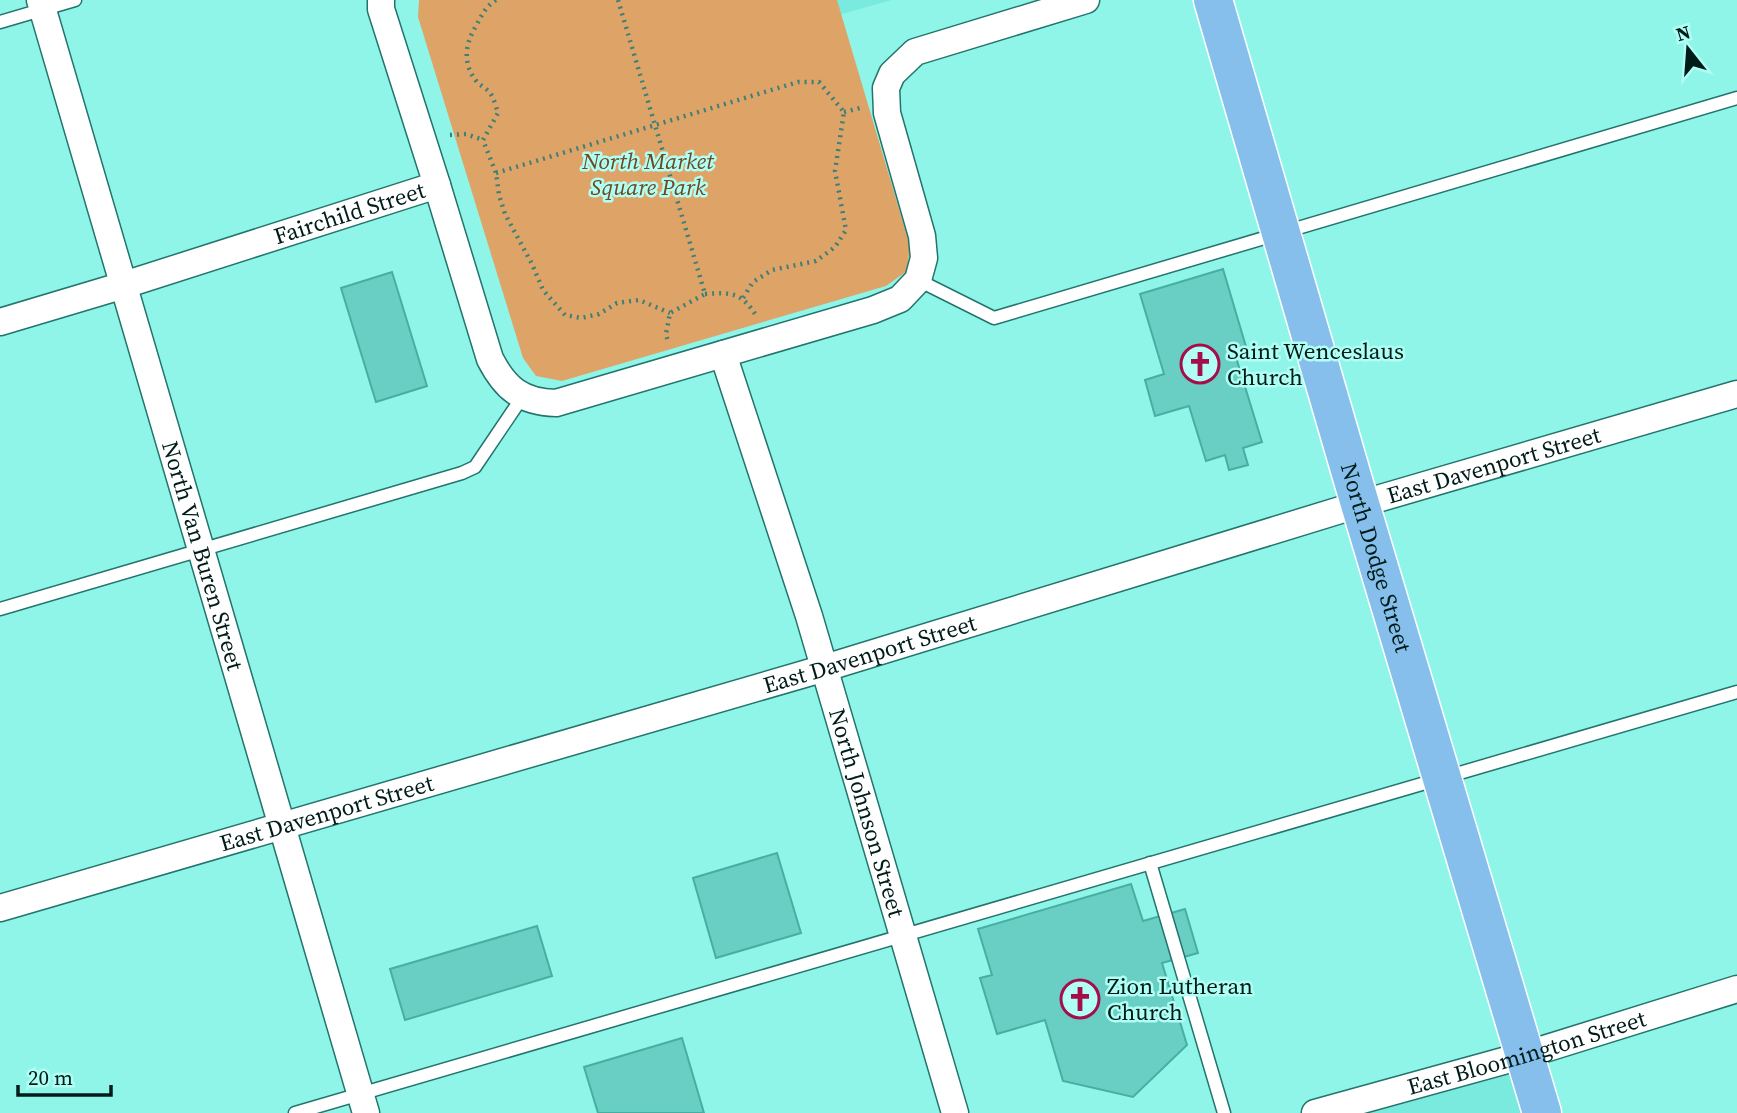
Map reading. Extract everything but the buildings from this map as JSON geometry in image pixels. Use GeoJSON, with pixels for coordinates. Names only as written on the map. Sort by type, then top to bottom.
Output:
{"type":"FeatureCollection","features":[{"type":"Feature","properties":{"kind":"main road","name":"North Dodge Street"},"geometry":{"type":"LineString","coordinates":[[1213,0],[1360,505],[1542,1113]]}},
{"type":"Feature","properties":{"kind":"street"},"geometry":{"type":"LineString","coordinates":[[381,0],[381,9],[437,185]]}},
{"type":"Feature","properties":{"kind":"street"},"geometry":{"type":"LineString","coordinates":[[523,396],[537,403],[556,403],[873,310],[900,299],[918,281],[924,258],[922,236],[887,113],[886,88],[892,74],[915,51],[1086,0]]}},
{"type":"Feature","properties":{"kind":"street","name":"North Van Buren Street"},"geometry":{"type":"LineString","coordinates":[[41,5],[363,1103]]}},
{"type":"Feature","properties":{"kind":"street","name":"Fairchild Street"},"geometry":{"type":"LineString","coordinates":[[0,322],[437,185],[490,359],[501,380],[523,396]]}},
{"type":"Feature","properties":{"kind":"street","name":"North Johnson Street"},"geometry":{"type":"LineString","coordinates":[[723,354],[825,668],[956,1113]]}},
{"type":"Feature","properties":{"kind":"street","name":"East Davenport Street"},"geometry":{"type":"LineString","coordinates":[[0,908],[825,668],[1360,505],[1737,394]]}},
{"type":"Feature","properties":{"kind":"street","name":"East Bloomington Street"},"geometry":{"type":"LineString","coordinates":[[1315,1113],[1525,1055],[1737,989]]}},
{"type":"Feature","properties":{"kind":"lane"},"geometry":{"type":"LineString","coordinates":[[0,22],[41,5],[75,0]]}},
{"type":"Feature","properties":{"kind":"lane"},"geometry":{"type":"LineString","coordinates":[[918,281],[994,318],[1737,98]]}},
{"type":"Feature","properties":{"kind":"lane"},"geometry":{"type":"LineString","coordinates":[[0,608],[475,467],[523,396]]}},
{"type":"Feature","properties":{"kind":"lane"},"geometry":{"type":"LineString","coordinates":[[295,1113],[363,1103],[903,935],[1737,692]]}},
{"type":"Feature","properties":{"kind":"lane"},"geometry":{"type":"LineString","coordinates":[[1150,863],[1224,1113]]}},
{"type":"Feature","properties":{"kind":"path"},"geometry":{"type":"LineString","coordinates":[[496,0],[488,5],[469,37],[465,55],[470,70],[478,83],[489,92],[498,113],[483,140],[496,173],[505,214],[543,290],[565,315],[581,318],[599,314],[617,303],[639,300],[670,313],[705,295],[723,293],[743,298],[757,315],[767,342]]}},
{"type":"Feature","properties":{"kind":"path"},"geometry":{"type":"LineString","coordinates":[[618,0],[705,295]]}},
{"type":"Feature","properties":{"kind":"path"},"geometry":{"type":"LineString","coordinates":[[496,173],[798,82],[819,82],[844,112],[835,171],[846,230],[835,247],[816,261],[772,270],[752,282],[743,298]]}},
{"type":"Feature","properties":{"kind":"path"},"geometry":{"type":"LineString","coordinates":[[670,313],[666,334],[675,369]]}},
{"type":"Feature","properties":{"kind":"shaded area"},"geometry":{"type":"Polygon","coordinates":[[[791,0],[892,0],[799,26],[791,0]]]}},
{"type":"Feature","properties":{"kind":"shaded area"},"geometry":{"type":"Polygon","coordinates":[[[1517,1070],[1530,1113],[1369,1113],[1517,1070]]]}},
{"type":"Feature","properties":{"kind":"green space","name":"North Market Square Park"},"geometry":{"type":"Polygon","coordinates":[[[419,0],[837,0],[910,246],[907,271],[886,286],[562,381],[536,376],[523,358],[418,17],[419,0]]]}},
{"type":"Feature","properties":{"kind":"place","name":"Saint Wenceslaus Church"},"geometry":{"type":"Point","coordinates":[1200,364]}},
{"type":"Feature","properties":{"kind":"place","name":"Zion Lutheran Church"},"geometry":{"type":"Point","coordinates":[1080,999]}}]}
